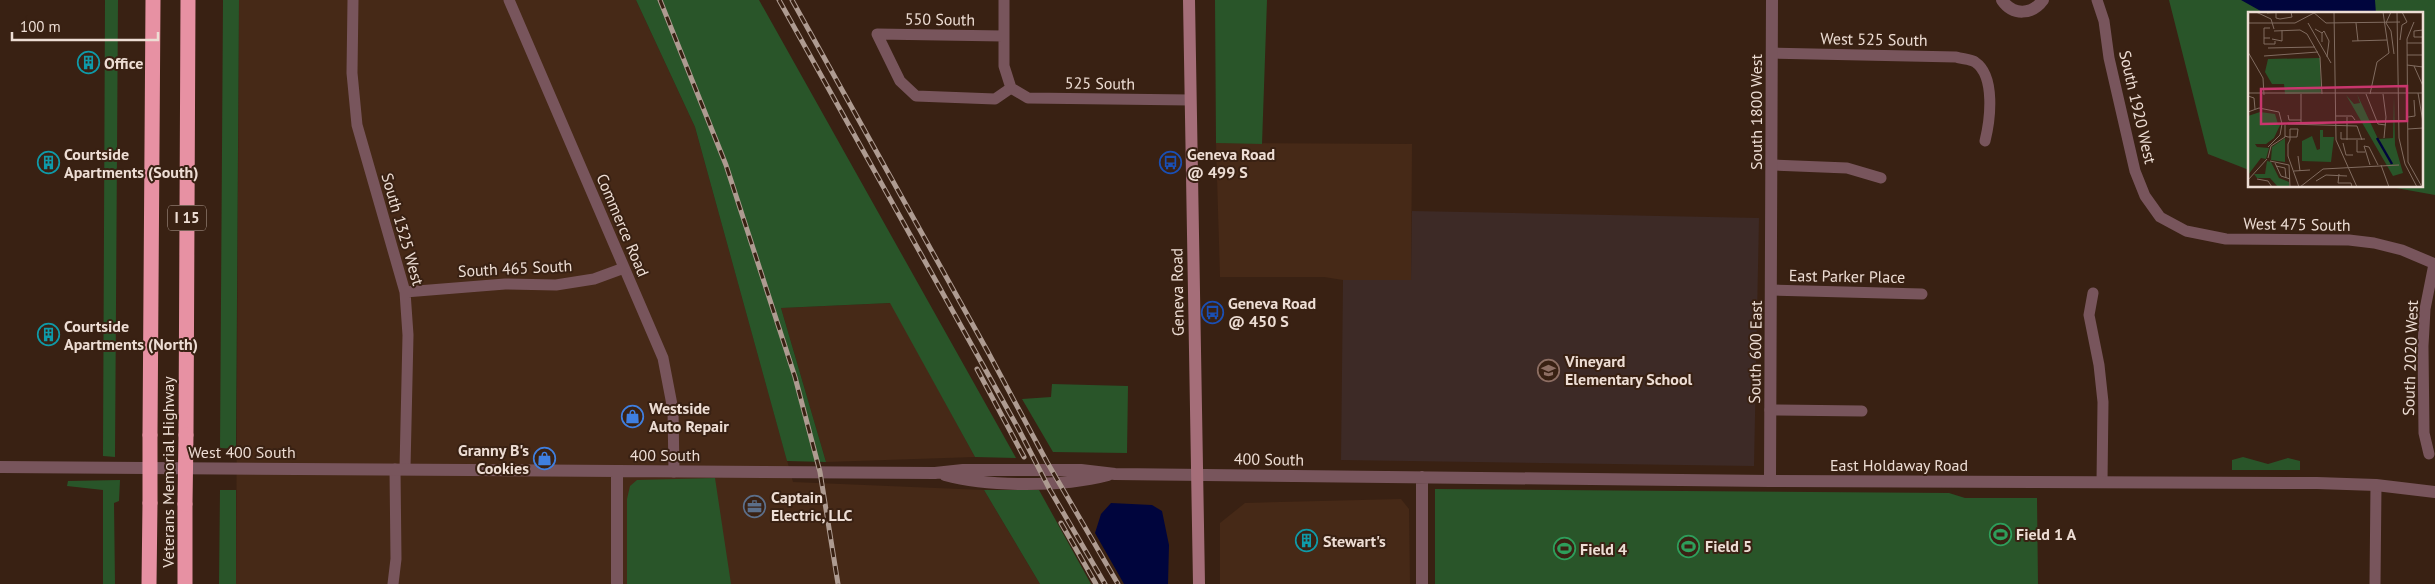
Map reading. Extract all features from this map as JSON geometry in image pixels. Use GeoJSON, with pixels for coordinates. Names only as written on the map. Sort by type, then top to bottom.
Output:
{"type":"FeatureCollection","features":[{"type":"Feature","properties":{"kind":"highway","name":"Veterans Memorial Highway"},"geometry":{"type":"LineString","coordinates":[[150,584],[152,0]]}},
{"type":"Feature","properties":{"kind":"highway","name":"Veterans Memorial Highway"},"geometry":{"type":"LineString","coordinates":[[185,584],[188,0]]}},
{"type":"Feature","properties":{"kind":"main road","name":"Geneva Road"},"geometry":{"type":"LineString","coordinates":[[1189,0],[1199,584]]}},
{"type":"Feature","properties":{"kind":"street","name":"South 1325 West"},"geometry":{"type":"LineString","coordinates":[[353,0],[352,73],[357,125],[405,292],[408,335],[393,584]]}},
{"type":"Feature","properties":{"kind":"street","name":"Commerce Road"},"geometry":{"type":"LineString","coordinates":[[509,0],[663,358],[673,410],[674,472]]}},
{"type":"Feature","properties":{"kind":"street"},"geometry":{"type":"LineString","coordinates":[[1004,0],[1004,66],[1011,88]]}},
{"type":"Feature","properties":{"kind":"street","name":"South 1800 West"},"geometry":{"type":"LineString","coordinates":[[1772,0],[1772,223]]}},
{"type":"Feature","properties":{"kind":"street"},"geometry":{"type":"LineString","coordinates":[[2002,0],[2010,9],[2026,12],[2039,6],[2043,0]]}},
{"type":"Feature","properties":{"kind":"street","name":"South 1920 West"},"geometry":{"type":"LineString","coordinates":[[2097,0],[2104,21],[2109,58],[2135,171],[2145,196],[2160,217]]}},
{"type":"Feature","properties":{"kind":"street","name":"550 South"},"geometry":{"type":"LineString","coordinates":[[1003,36],[877,34],[900,81],[916,96],[995,99],[1011,88]]}},
{"type":"Feature","properties":{"kind":"street","name":"West 525 South"},"geometry":{"type":"LineString","coordinates":[[1772,53],[1956,57],[1976,62],[1987,78],[1990,95],[1990,124],[1985,141]]}},
{"type":"Feature","properties":{"kind":"street","name":"525 South"},"geometry":{"type":"LineString","coordinates":[[1011,88],[1028,98],[1190,100]]}},
{"type":"Feature","properties":{"kind":"street"},"geometry":{"type":"LineString","coordinates":[[1773,165],[1847,168],[1881,178]]}},
{"type":"Feature","properties":{"kind":"street","name":"West 475 South"},"geometry":{"type":"LineString","coordinates":[[2160,217],[2186,231],[2226,239],[2374,242],[2402,250],[2435,264]]}},
{"type":"Feature","properties":{"kind":"street","name":"South 600 East"},"geometry":{"type":"LineString","coordinates":[[1770,481],[1772,223]]}},
{"type":"Feature","properties":{"kind":"street","name":"South 2020 West"},"geometry":{"type":"LineString","coordinates":[[2429,454],[2424,433],[2423,346],[2425,309],[2435,264]]}},
{"type":"Feature","properties":{"kind":"street","name":"South 465 South"},"geometry":{"type":"LineString","coordinates":[[405,292],[505,284],[556,285],[594,279],[624,268]]}},
{"type":"Feature","properties":{"kind":"street","name":"East Parker Place"},"geometry":{"type":"LineString","coordinates":[[1772,290],[1922,294]]}},
{"type":"Feature","properties":{"kind":"street"},"geometry":{"type":"LineString","coordinates":[[2092,293],[2090,315],[2099,365],[2103,402],[2102,482]]}},
{"type":"Feature","properties":{"kind":"street"},"geometry":{"type":"LineString","coordinates":[[1770,410],[1862,411]]}},
{"type":"Feature","properties":{"kind":"street","name":"West 400 South"},"geometry":{"type":"LineString","coordinates":[[0,467],[400,469]]}},
{"type":"Feature","properties":{"kind":"street","name":"400 South"},"geometry":{"type":"LineString","coordinates":[[400,469],[935,473],[963,470],[1081,470],[1115,474],[1422,477]]}},
{"type":"Feature","properties":{"kind":"street"},"geometry":{"type":"LineString","coordinates":[[617,471],[617,584]]}},
{"type":"Feature","properties":{"kind":"street"},"geometry":{"type":"LineString","coordinates":[[1422,477],[1422,584]]}},
{"type":"Feature","properties":{"kind":"street","name":"East Holdaway Road"},"geometry":{"type":"LineString","coordinates":[[1422,477],[2376,485]]}},
{"type":"Feature","properties":{"kind":"street"},"geometry":{"type":"LineString","coordinates":[[2375,584],[2376,485],[2421,488],[2435,492]]}},
{"type":"Feature","properties":{"kind":"shaded area"},"geometry":{"type":"Polygon","coordinates":[[[239,0],[636,0],[695,127],[793,482],[984,490],[1040,584],[236,584],[239,0]]]}},
{"type":"Feature","properties":{"kind":"shaded area"},"geometry":{"type":"Polygon","coordinates":[[[2241,0],[2375,0],[2376,12],[2262,12],[2241,0]]]}},
{"type":"Feature","properties":{"kind":"shaded area"},"geometry":{"type":"Polygon","coordinates":[[[1216,143],[1412,144],[1411,280],[1343,280],[1324,277],[1220,277],[1216,143]]]}},
{"type":"Feature","properties":{"kind":"shaded area","name":"Vineyard Elementary School"},"geometry":{"type":"Polygon","coordinates":[[[1412,211],[1759,218],[1754,466],[1341,460],[1343,280],[1411,280],[1412,211]]]}},
{"type":"Feature","properties":{"kind":"shaded area"},"geometry":{"type":"Polygon","coordinates":[[[891,303],[975,457],[826,462],[781,308],[891,303]]]}},
{"type":"Feature","properties":{"kind":"shaded area"},"geometry":{"type":"Polygon","coordinates":[[[1401,499],[1409,509],[1410,584],[1220,584],[1220,523],[1245,503],[1401,499]]]}},
{"type":"Feature","properties":{"kind":"shaded area"},"geometry":{"type":"Polygon","coordinates":[[[1111,503],[1152,505],[1162,511],[1169,545],[1168,584],[1124,584],[1095,533],[1101,514],[1111,503]]]}},
{"type":"Feature","properties":{"kind":"green space"},"geometry":{"type":"Polygon","coordinates":[[[105,0],[118,0],[115,457],[103,456],[105,0]]]}},
{"type":"Feature","properties":{"kind":"green space"},"geometry":{"type":"Polygon","coordinates":[[[223,0],[239,0],[236,449],[220,448],[223,0]]]}},
{"type":"Feature","properties":{"kind":"green space"},"geometry":{"type":"Polygon","coordinates":[[[636,0],[759,0],[1016,458],[975,457],[890,303],[781,308],[826,462],[787,461],[695,127],[636,0]]]}},
{"type":"Feature","properties":{"kind":"green space"},"geometry":{"type":"Polygon","coordinates":[[[1215,0],[1267,0],[1262,144],[1216,143],[1215,0]]]}},
{"type":"Feature","properties":{"kind":"green space"},"geometry":{"type":"Polygon","coordinates":[[[2169,0],[2435,0],[2435,195],[2396,188],[2422,188],[2422,12],[2248,12],[2248,170],[2208,154],[2169,0]]]}},
{"type":"Feature","properties":{"kind":"green space"},"geometry":{"type":"Polygon","coordinates":[[[1052,384],[1128,386],[1127,453],[1053,452],[1022,399],[1051,397],[1052,384]]]}},
{"type":"Feature","properties":{"kind":"green space"},"geometry":{"type":"Polygon","coordinates":[[[2243,457],[2268,464],[2288,458],[2300,461],[2300,470],[2232,470],[2232,460],[2243,457]]]}},
{"type":"Feature","properties":{"kind":"green space"},"geometry":{"type":"Polygon","coordinates":[[[715,478],[731,584],[627,584],[627,499],[630,486],[637,480],[715,478]]]}},
{"type":"Feature","properties":{"kind":"green space"},"geometry":{"type":"Polygon","coordinates":[[[120,480],[119,501],[114,503],[115,584],[103,584],[103,490],[67,486],[68,481],[120,480]]]}},
{"type":"Feature","properties":{"kind":"green space"},"geometry":{"type":"Polygon","coordinates":[[[1435,489],[1949,493],[1965,498],[2037,498],[2038,584],[1435,584],[1435,489]]]}},
{"type":"Feature","properties":{"kind":"green space"},"geometry":{"type":"Polygon","coordinates":[[[220,490],[236,490],[236,584],[219,584],[220,490]]]}},
{"type":"Feature","properties":{"kind":"green space"},"geometry":{"type":"Polygon","coordinates":[[[984,490],[1039,490],[1091,584],[1040,584],[984,490]]]}},
{"type":"Feature","properties":{"kind":"railway"},"geometry":{"type":"LineString","coordinates":[[660,0],[726,165],[795,377],[820,472],[838,584]]}},
{"type":"Feature","properties":{"kind":"railway"},"geometry":{"type":"LineString","coordinates":[[779,0],[1018,428],[1050,490],[1105,584]]}},
{"type":"Feature","properties":{"kind":"railway"},"geometry":{"type":"LineString","coordinates":[[792,0],[988,352],[1047,462],[1118,584]]}},
{"type":"Feature","properties":{"kind":"railway"},"geometry":{"type":"LineString","coordinates":[[977,369],[1024,457]]}},
{"type":"Feature","properties":{"kind":"railway"},"geometry":{"type":"LineString","coordinates":[[1061,523],[1096,584]]}},
{"type":"Feature","properties":{"kind":"place","name":"Office"},"geometry":{"type":"Point","coordinates":[88,63]}},
{"type":"Feature","properties":{"kind":"place","name":"Courtside Apartments (South)"},"geometry":{"type":"Point","coordinates":[48,163]}},
{"type":"Feature","properties":{"kind":"place","name":"Geneva Road @ 499 S"},"geometry":{"type":"Point","coordinates":[1171,163]}},
{"type":"Feature","properties":{"kind":"place","name":"Geneva Road @ 450 S"},"geometry":{"type":"Point","coordinates":[1212,312]}},
{"type":"Feature","properties":{"kind":"place","name":"Courtside Apartments (North)"},"geometry":{"type":"Point","coordinates":[48,335]}},
{"type":"Feature","properties":{"kind":"place","name":"Vineyard Elementary School"},"geometry":{"type":"Point","coordinates":[1549,370]}},
{"type":"Feature","properties":{"kind":"place","name":"Westside Auto Repair"},"geometry":{"type":"Point","coordinates":[633,417]}},
{"type":"Feature","properties":{"kind":"place","name":"Granny B's Cookies"},"geometry":{"type":"Point","coordinates":[545,459]}},
{"type":"Feature","properties":{"kind":"place","name":"Captain Electric, LLC"},"geometry":{"type":"Point","coordinates":[755,506]}},
{"type":"Feature","properties":{"kind":"place","name":"Field 1 A"},"geometry":{"type":"Point","coordinates":[2000,534]}},
{"type":"Feature","properties":{"kind":"place","name":"Stewart's"},"geometry":{"type":"Point","coordinates":[1307,541]}},
{"type":"Feature","properties":{"kind":"place","name":"Field 5"},"geometry":{"type":"Point","coordinates":[1689,546]}},
{"type":"Feature","properties":{"kind":"place","name":"Field 4"},"geometry":{"type":"Point","coordinates":[1564,549]}}]}
